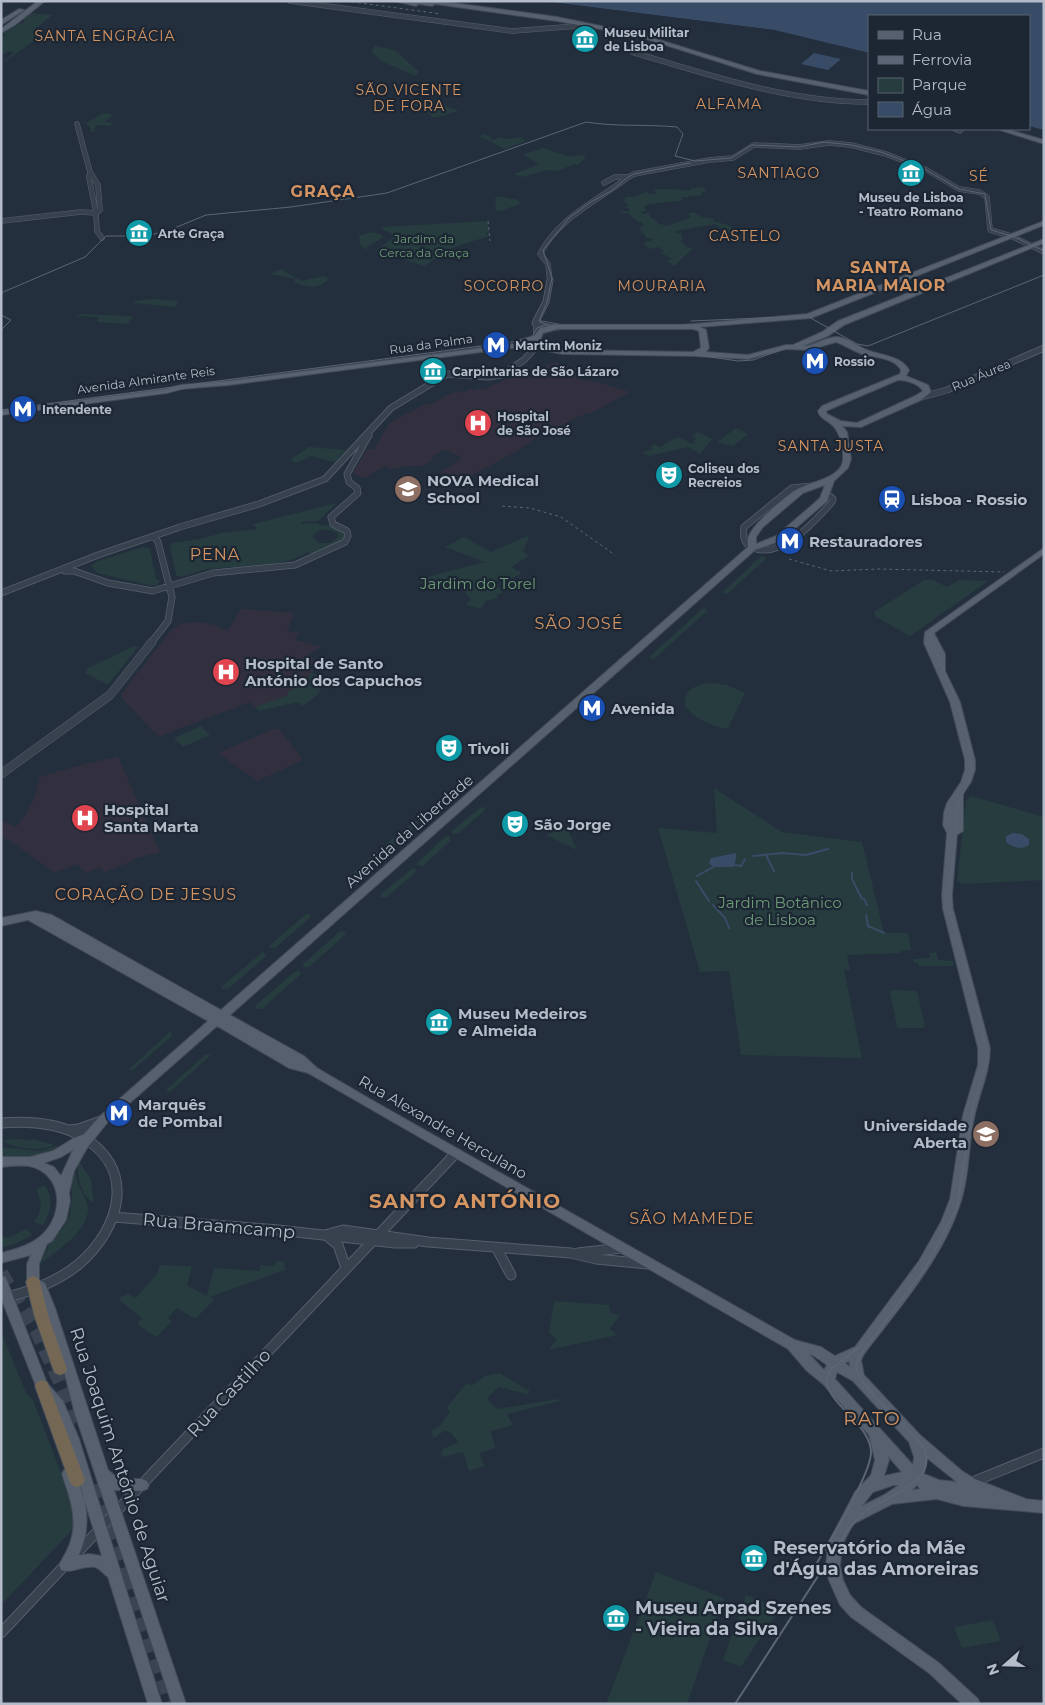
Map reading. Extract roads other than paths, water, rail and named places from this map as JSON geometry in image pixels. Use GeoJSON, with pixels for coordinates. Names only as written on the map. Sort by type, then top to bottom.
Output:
{"type":"FeatureCollection","features":[{"type":"Feature","properties":{"kind":"highway"},"geometry":{"type":"LineString","coordinates":[[36,1286],[41,1315],[60,1369]]}},
{"type":"Feature","properties":{"kind":"highway"},"geometry":{"type":"LineString","coordinates":[[42,1386],[77,1480]]}},
{"type":"Feature","properties":{"kind":"main road"},"geometry":{"type":"LineString","coordinates":[[397,1],[429,2],[534,18],[657,41]]}},
{"type":"Feature","properties":{"kind":"main road"},"geometry":{"type":"LineString","coordinates":[[410,1],[557,19],[638,34],[756,71],[868,93]]}},
{"type":"Feature","properties":{"kind":"main road"},"geometry":{"type":"LineString","coordinates":[[2,28],[10,27],[36,3]]}},
{"type":"Feature","properties":{"kind":"main road"},"geometry":{"type":"LineString","coordinates":[[2,28],[36,3]]}},
{"type":"Feature","properties":{"kind":"main road"},"geometry":{"type":"LineString","coordinates":[[578,26],[587,26]]}},
{"type":"Feature","properties":{"kind":"main road"},"geometry":{"type":"LineString","coordinates":[[1003,130],[1044,142]]}},
{"type":"Feature","properties":{"kind":"main road","name":"Rua da Palma"},"geometry":{"type":"LineString","coordinates":[[294,373],[528,341],[542,329],[558,327],[685,326],[809,315],[1044,223]]}},
{"type":"Feature","properties":{"kind":"main road"},"geometry":{"type":"LineString","coordinates":[[795,346],[827,333],[832,328],[1044,241]]}},
{"type":"Feature","properties":{"kind":"main road"},"geometry":{"type":"LineString","coordinates":[[685,326],[698,328],[704,333],[704,350],[694,354]]}},
{"type":"Feature","properties":{"kind":"main road"},"geometry":{"type":"LineString","coordinates":[[536,347],[537,335]]}},
{"type":"Feature","properties":{"kind":"main road"},"geometry":{"type":"LineString","coordinates":[[795,346],[808,348],[837,339],[864,352],[887,358],[905,369],[904,374],[825,408],[822,413],[842,429],[844,435],[847,459],[844,467],[830,480],[795,494],[757,528],[752,536],[752,548],[779,538],[819,504],[826,493],[830,480]]}},
{"type":"Feature","properties":{"kind":"main road","name":"Rua da Palma"},"geometry":{"type":"LineString","coordinates":[[309,371],[502,346],[536,347],[562,352],[752,357],[784,347],[795,346]]}},
{"type":"Feature","properties":{"kind":"main road","name":"Avenida Almirante Reis"},"geometry":{"type":"LineString","coordinates":[[1,412],[294,373]]}},
{"type":"Feature","properties":{"kind":"main road"},"geometry":{"type":"LineString","coordinates":[[844,435],[849,429],[918,398],[926,392],[925,387],[908,378],[896,378]]}},
{"type":"Feature","properties":{"kind":"main road"},"geometry":{"type":"LineString","coordinates":[[830,420],[847,425],[858,425]]}},
{"type":"Feature","properties":{"kind":"main road"},"geometry":{"type":"LineString","coordinates":[[812,486],[826,493]]}},
{"type":"Feature","properties":{"kind":"main road","name":"Avenida da Liberdade"},"geometry":{"type":"LineString","coordinates":[[42,1242],[52,1233],[62,1218],[66,1202],[64,1191],[70,1164],[84,1145],[86,1138],[103,1120],[752,548]]}},
{"type":"Feature","properties":{"kind":"main road"},"geometry":{"type":"LineString","coordinates":[[828,1380],[831,1369],[836,1363],[853,1353],[923,1266],[947,1223],[956,1199],[969,1115],[984,1065],[984,1048],[948,909],[952,833],[958,831],[961,792],[969,775],[970,760],[954,702],[929,646],[929,632],[1044,550]]}},
{"type":"Feature","properties":{"kind":"main road","name":"Rua Alexandre Herculano"},"geometry":{"type":"LineString","coordinates":[[1,922],[25,918],[46,920],[219,1018],[300,1060],[313,1071],[792,1344],[817,1351],[844,1370],[857,1374],[915,1439],[940,1462],[993,1498]]}},
{"type":"Feature","properties":{"kind":"main road","name":"Avenida da Liberdade"},"geometry":{"type":"LineString","coordinates":[[29,1162],[57,1154],[78,1140],[86,1138]]}},
{"type":"Feature","properties":{"kind":"main road"},"geometry":{"type":"LineString","coordinates":[[1,1162],[29,1162],[41,1166],[60,1181],[64,1191]]}},
{"type":"Feature","properties":{"kind":"main road"},"geometry":{"type":"LineString","coordinates":[[1,1258],[21,1253],[42,1242]]}},
{"type":"Feature","properties":{"kind":"main road","name":"Rua Joaquim António de Aguiar"},"geometry":{"type":"LineString","coordinates":[[42,1242],[33,1264],[36,1286],[69,1367],[82,1414],[179,1704]]}},
{"type":"Feature","properties":{"kind":"main road"},"geometry":{"type":"LineString","coordinates":[[1,1281],[4,1297],[42,1386],[48,1416],[82,1518],[80,1537],[76,1550],[66,1565]]}},
{"type":"Feature","properties":{"kind":"main road","name":"Rua Alexandre Herculano"},"geometry":{"type":"LineString","coordinates":[[792,1344],[806,1361],[828,1380],[916,1477],[939,1494]]}},
{"type":"Feature","properties":{"kind":"main road"},"geometry":{"type":"LineString","coordinates":[[853,1353],[856,1360],[857,1374]]}},
{"type":"Feature","properties":{"kind":"main road"},"geometry":{"type":"LineString","coordinates":[[42,1386],[52,1396],[60,1410],[78,1457],[93,1510],[156,1704]]}},
{"type":"Feature","properties":{"kind":"main road"},"geometry":{"type":"LineString","coordinates":[[875,1433],[882,1460],[880,1471],[869,1488],[860,1496],[834,1544],[833,1557],[836,1580],[845,1600],[853,1610],[950,1680],[973,1704]]}},
{"type":"Feature","properties":{"kind":"main road"},"geometry":{"type":"LineString","coordinates":[[849,1518],[890,1498],[916,1477],[922,1458],[915,1439]]}},
{"type":"Feature","properties":{"kind":"main road"},"geometry":{"type":"LineString","coordinates":[[102,1474],[117,1485],[142,1485]]}},
{"type":"Feature","properties":{"kind":"main road"},"geometry":{"type":"LineString","coordinates":[[869,1488],[884,1481],[916,1477],[938,1486],[1044,1507]]}},
{"type":"Feature","properties":{"kind":"main road"},"geometry":{"type":"LineString","coordinates":[[890,1498],[939,1494],[958,1489],[970,1483]]}},
{"type":"Feature","properties":{"kind":"main road"},"geometry":{"type":"LineString","coordinates":[[939,1494],[963,1500],[993,1498]]}},
{"type":"Feature","properties":{"kind":"main road"},"geometry":{"type":"LineString","coordinates":[[76,1496],[93,1510]]}},
{"type":"Feature","properties":{"kind":"main road"},"geometry":{"type":"LineString","coordinates":[[66,1565],[86,1560],[100,1562],[108,1566],[115,1579]]}},
{"type":"Feature","properties":{"kind":"street"},"geometry":{"type":"LineString","coordinates":[[290,1],[518,31],[578,26]]}},
{"type":"Feature","properties":{"kind":"street"},"geometry":{"type":"LineString","coordinates":[[632,52],[738,83],[766,89],[837,102],[868,102]]}},
{"type":"Feature","properties":{"kind":"street"},"geometry":{"type":"LineString","coordinates":[[77,124],[90,172],[89,178],[96,213],[97,232],[102,238]]}},
{"type":"Feature","properties":{"kind":"street"},"geometry":{"type":"LineString","coordinates":[[537,335],[535,323],[546,302],[551,278],[542,255],[543,247],[568,218],[626,177],[676,165],[731,159],[752,146],[796,147],[820,143],[852,145],[880,152],[927,170],[958,189],[984,194],[988,205],[989,219],[994,232],[1000,240]]}},
{"type":"Feature","properties":{"kind":"street"},"geometry":{"type":"LineString","coordinates":[[1,221],[80,212],[96,213],[100,210],[100,194],[95,177],[90,172]]}},
{"type":"Feature","properties":{"kind":"street"},"geometry":{"type":"LineString","coordinates":[[613,188],[604,183],[615,177],[626,177]]}},
{"type":"Feature","properties":{"kind":"street"},"geometry":{"type":"LineString","coordinates":[[80,212],[94,204]]}},
{"type":"Feature","properties":{"kind":"street"},"geometry":{"type":"LineString","coordinates":[[994,232],[1009,236],[1044,252]]}},
{"type":"Feature","properties":{"kind":"street"},"geometry":{"type":"LineString","coordinates":[[535,323],[558,327]]}},
{"type":"Feature","properties":{"kind":"street"},"geometry":{"type":"LineString","coordinates":[[1,593],[80,563],[156,539],[174,529],[255,506],[326,477],[388,410],[444,375],[499,376],[522,361],[536,347]]}},
{"type":"Feature","properties":{"kind":"street","name":"Rua Áurea"},"geometry":{"type":"LineString","coordinates":[[918,398],[947,390],[1044,348]]}},
{"type":"Feature","properties":{"kind":"street"},"geometry":{"type":"LineString","coordinates":[[58,572],[74,571],[108,583],[150,590],[213,573],[299,563],[345,542],[348,536],[347,531],[333,524],[330,518],[358,493],[357,488],[349,482],[347,474],[374,426]]}},
{"type":"Feature","properties":{"kind":"street"},"geometry":{"type":"LineString","coordinates":[[752,548],[744,540],[744,527],[792,488],[812,486]]}},
{"type":"Feature","properties":{"kind":"street"},"geometry":{"type":"LineString","coordinates":[[1,774],[110,695],[168,621],[172,597],[156,539]]}},
{"type":"Feature","properties":{"kind":"street"},"geometry":{"type":"LineString","coordinates":[[80,563],[80,569],[86,576]]}},
{"type":"Feature","properties":{"kind":"street"},"geometry":{"type":"LineString","coordinates":[[69,1130],[79,1129],[103,1120]]}},
{"type":"Feature","properties":{"kind":"street"},"geometry":{"type":"LineString","coordinates":[[2,1123],[42,1123],[69,1130],[86,1138],[107,1159],[115,1176],[118,1196],[113,1217],[102,1238],[84,1259],[64,1275],[4,1297]]}},
{"type":"Feature","properties":{"kind":"street","name":"Rua Castilho"},"geometry":{"type":"LineString","coordinates":[[1,1632],[100,1530],[374,1237],[456,1153]]}},
{"type":"Feature","properties":{"kind":"street","name":"Rua Braamcamp"},"geometry":{"type":"LineString","coordinates":[[113,1217],[325,1235],[374,1237],[395,1243],[428,1242],[571,1253],[596,1259],[652,1264]]}},
{"type":"Feature","properties":{"kind":"street"},"geometry":{"type":"LineString","coordinates":[[325,1235],[338,1245],[346,1268]]}},
{"type":"Feature","properties":{"kind":"street"},"geometry":{"type":"LineString","coordinates":[[496,1247],[511,1275]]}},
{"type":"Feature","properties":{"kind":"street","name":"Rua Braamcamp"},"geometry":{"type":"LineString","coordinates":[[571,1253],[622,1248]]}},
{"type":"Feature","properties":{"kind":"street"},"geometry":{"type":"LineString","coordinates":[[970,1483],[1044,1453]]}},
{"type":"Feature","properties":{"kind":"water"},"geometry":{"type":"Polygon","coordinates":[[[544,1],[1044,1],[1044,113],[1042,114],[1044,115],[1044,130],[1030,126],[1030,15],[868,15],[868,53],[774,30],[544,1]]]}},
{"type":"Feature","properties":{"kind":"water"},"geometry":{"type":"Polygon","coordinates":[[[814,53],[841,59],[828,70],[801,64],[814,53]]]}},
{"type":"Feature","properties":{"kind":"water"},"geometry":{"type":"Polygon","coordinates":[[[1013,833],[1022,834],[1029,839],[1029,845],[1017,848],[1006,842],[1006,836],[1013,833]]]}},
{"type":"Feature","properties":{"kind":"water"},"geometry":{"type":"Polygon","coordinates":[[[736,853],[734,867],[713,867],[709,863],[711,858],[736,853]]]}},
{"type":"Feature","properties":{"kind":"waterway"},"geometry":{"type":"LineString","coordinates":[[753,856],[783,853],[806,855],[828,849]]}},
{"type":"Feature","properties":{"kind":"waterway"},"geometry":{"type":"LineString","coordinates":[[766,855],[774,871]]}},
{"type":"Feature","properties":{"kind":"waterway"},"geometry":{"type":"LineString","coordinates":[[735,865],[741,866],[745,859]]}},
{"type":"Feature","properties":{"kind":"waterway"},"geometry":{"type":"LineString","coordinates":[[697,876],[713,867]]}},
{"type":"Feature","properties":{"kind":"waterway"},"geometry":{"type":"LineString","coordinates":[[852,873],[852,879],[862,899]]}},
{"type":"Feature","properties":{"kind":"waterway"},"geometry":{"type":"LineString","coordinates":[[696,881],[709,901]]}},
{"type":"Feature","properties":{"kind":"waterway"},"geometry":{"type":"LineString","coordinates":[[864,899],[867,905]]}},
{"type":"Feature","properties":{"kind":"waterway"},"geometry":{"type":"LineString","coordinates":[[713,905],[725,918],[729,928]]}},
{"type":"Feature","properties":{"kind":"waterway"},"geometry":{"type":"LineString","coordinates":[[866,915],[868,926],[884,933]]}},
{"type":"Feature","properties":{"kind":"tunnel"},"geometry":{"type":"LineString","coordinates":[[1,1273],[36,1330],[79,1424]]}},
{"type":"Feature","properties":{"kind":"tunnel"},"geometry":{"type":"LineString","coordinates":[[93,1485],[126,1586]]}},
{"type":"Feature","properties":{"kind":"tunnel"},"geometry":{"type":"LineString","coordinates":[[129,1575],[171,1704]]}},
{"type":"Feature","properties":{"kind":"tram line"},"geometry":{"type":"LineString","coordinates":[[1,293],[85,257],[106,236],[147,236],[172,229],[206,215],[291,207],[387,193],[586,122],[677,127],[683,134],[675,156],[695,161],[731,158],[752,145],[799,147],[824,142],[851,145],[881,152],[923,168],[959,189],[985,194],[991,230],[1012,236],[1034,246]]}},
{"type":"Feature","properties":{"kind":"tram line"},"geometry":{"type":"LineString","coordinates":[[547,325],[539,321],[547,302],[552,278],[543,250],[569,218],[634,174],[690,163]]}},
{"type":"Feature","properties":{"kind":"tram line"},"geometry":{"type":"LineString","coordinates":[[1034,246],[1044,242]]}},
{"type":"Feature","properties":{"kind":"tram line"},"geometry":{"type":"LineString","coordinates":[[832,330],[842,323],[1034,246]]}},
{"type":"Feature","properties":{"kind":"tram line"},"geometry":{"type":"LineString","coordinates":[[1034,246],[1044,251]]}},
{"type":"Feature","properties":{"kind":"tram line"},"geometry":{"type":"LineString","coordinates":[[832,330],[857,344],[868,346],[1044,275]]}},
{"type":"Feature","properties":{"kind":"tram line"},"geometry":{"type":"LineString","coordinates":[[1,315],[11,320],[1,330]]}},
{"type":"Feature","properties":{"kind":"tram line"},"geometry":{"type":"LineString","coordinates":[[691,321],[807,316],[832,330]]}},
{"type":"Feature","properties":{"kind":"tram line"},"geometry":{"type":"LineString","coordinates":[[1,410],[526,340],[532,337],[537,328],[547,325]]}},
{"type":"Feature","properties":{"kind":"tram line"},"geometry":{"type":"LineString","coordinates":[[1,414],[167,392],[198,385],[230,383],[504,347],[524,347],[561,353],[698,354],[706,350],[702,330],[689,325],[547,325]]}},
{"type":"Feature","properties":{"kind":"tram line"},"geometry":{"type":"LineString","coordinates":[[697,355],[738,361],[753,360],[826,334],[832,330]]}},
{"type":"Feature","properties":{"kind":"tram line"},"geometry":{"type":"LineString","coordinates":[[972,1108],[987,1059],[987,1053],[977,1008],[950,913],[949,898],[957,809],[970,778],[971,761],[964,725],[930,635],[934,629],[1044,551]]}},
{"type":"Feature","properties":{"kind":"tram line"},"geometry":{"type":"LineString","coordinates":[[735,1704],[854,1523],[870,1508],[911,1484],[920,1476],[925,1467],[926,1457],[922,1445],[873,1395],[858,1374],[856,1365],[860,1355],[926,1267],[957,1207],[973,1107]]}},
{"type":"Feature","properties":{"kind":"tram line"},"geometry":{"type":"LineString","coordinates":[[817,1563],[857,1491],[869,1462],[871,1450],[866,1436],[833,1397],[826,1382],[831,1369],[862,1345]]}},
{"type":"Feature","properties":{"kind":"railway"},"geometry":{"type":"LineString","coordinates":[[346,1],[441,14]]}},
{"type":"Feature","properties":{"kind":"railway"},"geometry":{"type":"LineString","coordinates":[[488,221],[490,241]]}},
{"type":"Feature","properties":{"kind":"railway"},"geometry":{"type":"LineString","coordinates":[[502,506],[530,508],[561,517],[615,555]]}},
{"type":"Feature","properties":{"kind":"railway"},"geometry":{"type":"LineString","coordinates":[[789,559],[831,571],[878,569],[1004,572]]}},
{"type":"Feature","properties":{"kind":"place","name":"Museu Militar de Lisboa"},"geometry":{"type":"Point","coordinates":[585,39]}},
{"type":"Feature","properties":{"kind":"place","name":"Museu de Lisboa - Teatro Romano"},"geometry":{"type":"Point","coordinates":[911,173]}},
{"type":"Feature","properties":{"kind":"place","name":"Arte Graça"},"geometry":{"type":"Point","coordinates":[139,233]}},
{"type":"Feature","properties":{"kind":"place","name":"Martim Moniz"},"geometry":{"type":"Point","coordinates":[496,345]}},
{"type":"Feature","properties":{"kind":"place","name":"Rossio"},"geometry":{"type":"Point","coordinates":[815,361]}},
{"type":"Feature","properties":{"kind":"place","name":"Carpintarias de São Lázaro"},"geometry":{"type":"Point","coordinates":[433,371]}},
{"type":"Feature","properties":{"kind":"place","name":"Intendente"},"geometry":{"type":"Point","coordinates":[23,409]}},
{"type":"Feature","properties":{"kind":"place","name":"Hospital de São José"},"geometry":{"type":"Point","coordinates":[478,423]}},
{"type":"Feature","properties":{"kind":"place","name":"Coliseu dos Recreios"},"geometry":{"type":"Point","coordinates":[669,475]}},
{"type":"Feature","properties":{"kind":"place","name":"NOVA Medical School"},"geometry":{"type":"Point","coordinates":[408,489]}},
{"type":"Feature","properties":{"kind":"place","name":"Lisboa - Rossio"},"geometry":{"type":"Point","coordinates":[892,499]}},
{"type":"Feature","properties":{"kind":"place","name":"Restauradores"},"geometry":{"type":"Point","coordinates":[790,541]}},
{"type":"Feature","properties":{"kind":"place","name":"Hospital de Santo António dos Capuchos"},"geometry":{"type":"Point","coordinates":[226,672]}},
{"type":"Feature","properties":{"kind":"place","name":"Avenida"},"geometry":{"type":"Point","coordinates":[592,708]}},
{"type":"Feature","properties":{"kind":"place","name":"Tivoli"},"geometry":{"type":"Point","coordinates":[449,748]}},
{"type":"Feature","properties":{"kind":"place","name":"Hospital Santa Marta"},"geometry":{"type":"Point","coordinates":[85,818]}},
{"type":"Feature","properties":{"kind":"place","name":"São Jorge"},"geometry":{"type":"Point","coordinates":[515,824]}},
{"type":"Feature","properties":{"kind":"place","name":"Museu Medeiros e Almeida"},"geometry":{"type":"Point","coordinates":[439,1022]}},
{"type":"Feature","properties":{"kind":"place","name":"Marquês de Pombal"},"geometry":{"type":"Point","coordinates":[119,1113]}},
{"type":"Feature","properties":{"kind":"place","name":"Universidade Aberta"},"geometry":{"type":"Point","coordinates":[986,1134]}},
{"type":"Feature","properties":{"kind":"place","name":"Reservatório da Mãe d'Água das Amoreiras"},"geometry":{"type":"Point","coordinates":[754,1558]}},
{"type":"Feature","properties":{"kind":"place","name":"Museu Arpad Szenes - Vieira da Silva"},"geometry":{"type":"Point","coordinates":[616,1618]}},
{"type":"Feature","properties":{"kind":"district","name":"SANTA ENGRÁCIA"},"geometry":{"type":"Point","coordinates":[105,36]}},
{"type":"Feature","properties":{"kind":"district","name":"SÃO VICENTE DE FORA"},"geometry":{"type":"Point","coordinates":[409,98]}},
{"type":"Feature","properties":{"kind":"district","name":"ALFAMA"},"geometry":{"type":"Point","coordinates":[729,104]}},
{"type":"Feature","properties":{"kind":"district","name":"SANTIAGO"},"geometry":{"type":"Point","coordinates":[779,173]}},
{"type":"Feature","properties":{"kind":"district","name":"SÉ"},"geometry":{"type":"Point","coordinates":[979,176]}},
{"type":"Feature","properties":{"kind":"district","name":"GRAÇA"},"geometry":{"type":"Point","coordinates":[323,191]}},
{"type":"Feature","properties":{"kind":"district","name":"CASTELO"},"geometry":{"type":"Point","coordinates":[745,236]}},
{"type":"Feature","properties":{"kind":"district","name":"SANTA MARIA MAIOR"},"geometry":{"type":"Point","coordinates":[881,276]}},
{"type":"Feature","properties":{"kind":"district","name":"SOCORRO"},"geometry":{"type":"Point","coordinates":[504,286]}},
{"type":"Feature","properties":{"kind":"district","name":"MOURARIA"},"geometry":{"type":"Point","coordinates":[662,286]}},
{"type":"Feature","properties":{"kind":"district","name":"SANTA JUSTA"},"geometry":{"type":"Point","coordinates":[831,446]}},
{"type":"Feature","properties":{"kind":"district","name":"PENA"},"geometry":{"type":"Point","coordinates":[215,554]}},
{"type":"Feature","properties":{"kind":"district","name":"SÃO JOSÉ"},"geometry":{"type":"Point","coordinates":[579,623]}},
{"type":"Feature","properties":{"kind":"district","name":"CORAÇÃO DE JESUS"},"geometry":{"type":"Point","coordinates":[146,894]}},
{"type":"Feature","properties":{"kind":"district","name":"SANTO ANTÓNIO"},"geometry":{"type":"Point","coordinates":[465,1201]}},
{"type":"Feature","properties":{"kind":"district","name":"SÃO MAMEDE"},"geometry":{"type":"Point","coordinates":[692,1218]}},
{"type":"Feature","properties":{"kind":"district","name":"RATO"},"geometry":{"type":"Point","coordinates":[872,1418]}},
{"type":"Feature","properties":{"kind":"park label","name":"Jardim da Cerca da Graça"},"geometry":{"type":"Point","coordinates":[424,245]}},
{"type":"Feature","properties":{"kind":"park label","name":"Jardim do Torel"},"geometry":{"type":"Point","coordinates":[478,583]}},
{"type":"Feature","properties":{"kind":"park label","name":"Jardim Botânico de Lisboa"},"geometry":{"type":"Point","coordinates":[780,910]}}]}
